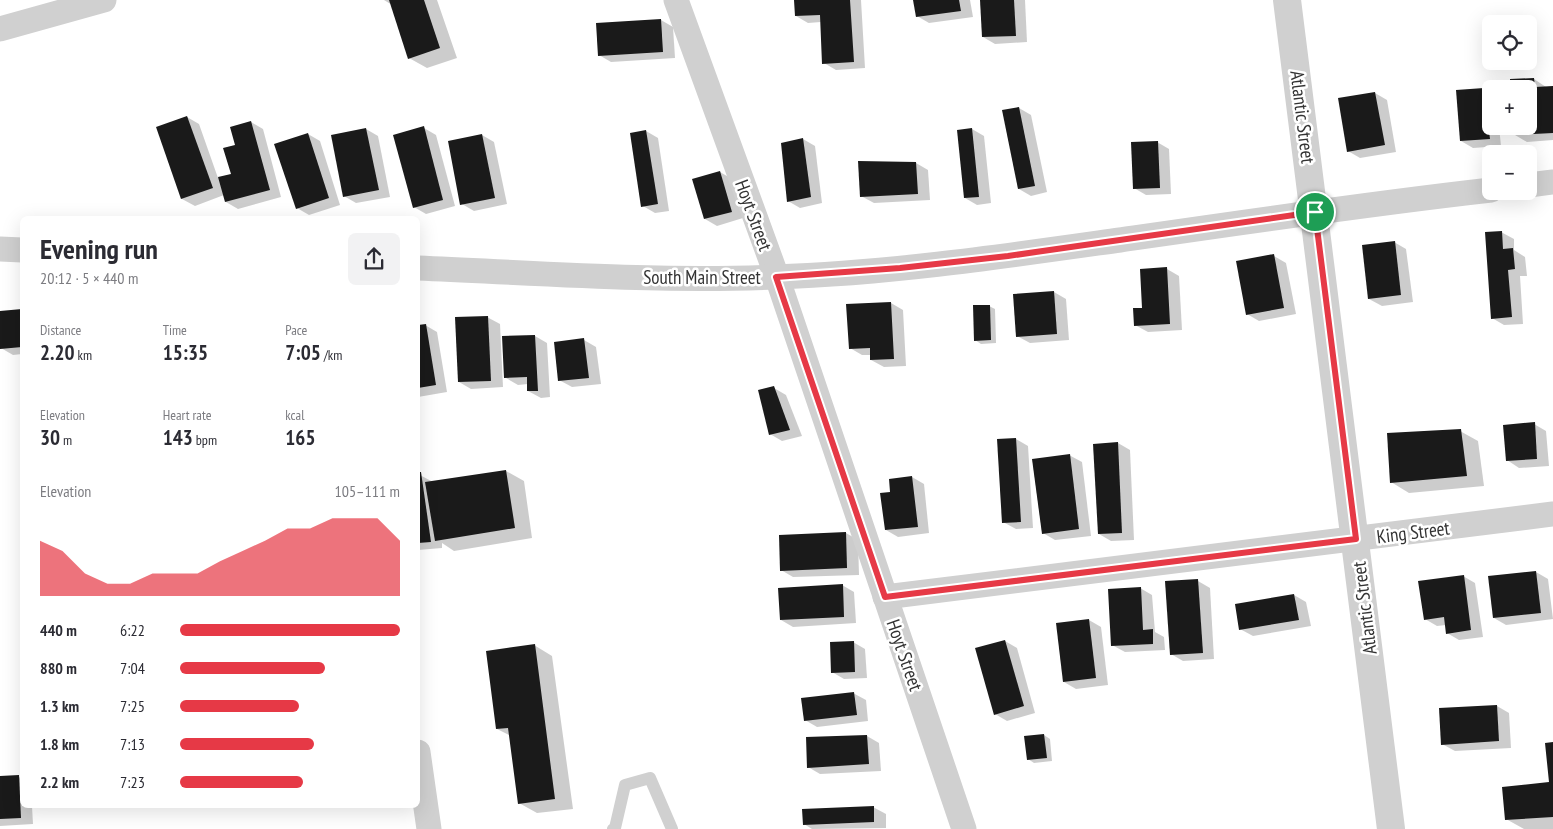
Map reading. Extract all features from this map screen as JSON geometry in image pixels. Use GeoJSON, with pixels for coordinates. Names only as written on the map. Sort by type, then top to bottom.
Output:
{"type":"FeatureCollection","features":[{"type":"Feature","properties":{"kind":"street"},"geometry":{"type":"LineString","coordinates":[[0,29],[104,0]]}},
{"type":"Feature","properties":{"kind":"street","name":"Hoyt Street"},"geometry":{"type":"LineString","coordinates":[[676,0],[776,277],[964,829]]}},
{"type":"Feature","properties":{"kind":"street","name":"Atlantic Street"},"geometry":{"type":"LineString","coordinates":[[1287,0],[1391,829]]}},
{"type":"Feature","properties":{"kind":"street"},"geometry":{"type":"LineString","coordinates":[[1537,184],[1553,182]]}},
{"type":"Feature","properties":{"kind":"street","name":"South Main Street"},"geometry":{"type":"LineString","coordinates":[[420,268],[689,279],[776,277],[900,268],[988,258],[1315,212],[1482,191]]}},
{"type":"Feature","properties":{"kind":"street"},"geometry":{"type":"LineString","coordinates":[[0,249],[20,250]]}},
{"type":"Feature","properties":{"kind":"street","name":"King Street"},"geometry":{"type":"LineString","coordinates":[[885,597],[1553,514]]}},
{"type":"Feature","properties":{"kind":"street"},"geometry":{"type":"LineString","coordinates":[[420,766],[429,829]]}},
{"type":"Feature","properties":{"kind":"lane"},"geometry":{"type":"LineString","coordinates":[[615,829],[626,785],[650,778],[672,829]]}},
{"type":"Feature","properties":{"kind":"building"},"geometry":{"type":"Polygon","coordinates":[[[389,0],[424,0],[440,48],[408,59],[389,0]]]}},
{"type":"Feature","properties":{"kind":"building"},"geometry":{"type":"Polygon","coordinates":[[[794,0],[850,0],[854,62],[822,64],[820,15],[795,16],[794,0]]]}},
{"type":"Feature","properties":{"kind":"building"},"geometry":{"type":"Polygon","coordinates":[[[913,0],[959,0],[961,11],[916,17],[913,0]]]}},
{"type":"Feature","properties":{"kind":"building"},"geometry":{"type":"Polygon","coordinates":[[[980,0],[1014,0],[1016,36],[982,37],[980,0]]]}},
{"type":"Feature","properties":{"kind":"building"},"geometry":{"type":"Polygon","coordinates":[[[661,19],[663,52],[598,56],[596,23],[661,19]]]}},
{"type":"Feature","properties":{"kind":"building"},"geometry":{"type":"Polygon","coordinates":[[[1534,78],[1534,80],[1510,80],[1534,78]]]}},
{"type":"Feature","properties":{"kind":"building"},"geometry":{"type":"Polygon","coordinates":[[[1553,86],[1553,133],[1537,134],[1537,87],[1553,86]]]}},
{"type":"Feature","properties":{"kind":"building"},"geometry":{"type":"Polygon","coordinates":[[[1482,88],[1482,135],[1490,135],[1490,139],[1460,141],[1456,90],[1482,88]]]}},
{"type":"Feature","properties":{"kind":"building"},"geometry":{"type":"Polygon","coordinates":[[[1375,92],[1385,145],[1347,152],[1338,98],[1375,92]]]}},
{"type":"Feature","properties":{"kind":"building"},"geometry":{"type":"Polygon","coordinates":[[[1019,107],[1035,186],[1018,189],[1002,110],[1019,107]]]}},
{"type":"Feature","properties":{"kind":"building"},"geometry":{"type":"Polygon","coordinates":[[[187,116],[213,188],[181,199],[156,127],[187,116]]]}},
{"type":"Feature","properties":{"kind":"building"},"geometry":{"type":"Polygon","coordinates":[[[251,121],[270,190],[225,202],[218,177],[231,174],[223,148],[235,145],[230,127],[251,121]]]}},
{"type":"Feature","properties":{"kind":"building"},"geometry":{"type":"Polygon","coordinates":[[[424,126],[443,200],[413,208],[393,135],[424,126]]]}},
{"type":"Feature","properties":{"kind":"building"},"geometry":{"type":"Polygon","coordinates":[[[366,128],[379,190],[343,197],[331,135],[366,128]]]}},
{"type":"Feature","properties":{"kind":"building"},"geometry":{"type":"Polygon","coordinates":[[[972,128],[979,197],[964,198],[957,130],[972,128]]]}},
{"type":"Feature","properties":{"kind":"building"},"geometry":{"type":"Polygon","coordinates":[[[646,130],[658,204],[641,207],[630,133],[646,130]]]}},
{"type":"Feature","properties":{"kind":"building"},"geometry":{"type":"Polygon","coordinates":[[[308,133],[329,198],[296,209],[274,144],[308,133]]]}},
{"type":"Feature","properties":{"kind":"building"},"geometry":{"type":"Polygon","coordinates":[[[482,134],[495,198],[460,205],[448,141],[482,134]]]}},
{"type":"Feature","properties":{"kind":"building"},"geometry":{"type":"Polygon","coordinates":[[[803,138],[811,197],[787,202],[781,143],[803,138]]]}},
{"type":"Feature","properties":{"kind":"building"},"geometry":{"type":"Polygon","coordinates":[[[1158,141],[1160,188],[1133,189],[1131,142],[1158,141]]]}},
{"type":"Feature","properties":{"kind":"building"},"geometry":{"type":"Polygon","coordinates":[[[858,161],[916,162],[918,194],[860,197],[858,161]]]}},
{"type":"Feature","properties":{"kind":"building"},"geometry":{"type":"Polygon","coordinates":[[[720,171],[732,212],[704,219],[692,179],[720,171]]]}},
{"type":"Feature","properties":{"kind":"building"},"geometry":{"type":"Polygon","coordinates":[[[1502,231],[1503,249],[1513,248],[1515,269],[1508,270],[1512,317],[1491,319],[1485,232],[1502,231]]]}},
{"type":"Feature","properties":{"kind":"building"},"geometry":{"type":"Polygon","coordinates":[[[1395,241],[1401,295],[1368,299],[1362,245],[1395,241]]]}},
{"type":"Feature","properties":{"kind":"building"},"geometry":{"type":"Polygon","coordinates":[[[1274,254],[1284,308],[1246,315],[1236,261],[1274,254]]]}},
{"type":"Feature","properties":{"kind":"building"},"geometry":{"type":"Polygon","coordinates":[[[1167,267],[1170,324],[1134,326],[1133,308],[1142,308],[1140,269],[1167,267]]]}},
{"type":"Feature","properties":{"kind":"building"},"geometry":{"type":"Polygon","coordinates":[[[1054,291],[1057,334],[1016,337],[1013,294],[1054,291]]]}},
{"type":"Feature","properties":{"kind":"building"},"geometry":{"type":"Polygon","coordinates":[[[891,302],[894,359],[870,360],[870,348],[849,349],[846,304],[891,302]]]}},
{"type":"Feature","properties":{"kind":"building"},"geometry":{"type":"Polygon","coordinates":[[[973,305],[990,305],[991,340],[974,341],[973,305]]]}},
{"type":"Feature","properties":{"kind":"building"},"geometry":{"type":"Polygon","coordinates":[[[20,309],[20,347],[0,349],[0,311],[20,309]]]}},
{"type":"Feature","properties":{"kind":"building"},"geometry":{"type":"Polygon","coordinates":[[[488,316],[491,381],[458,382],[455,317],[488,316]]]}},
{"type":"Feature","properties":{"kind":"building"},"geometry":{"type":"Polygon","coordinates":[[[426,324],[436,385],[420,388],[420,325],[426,324]]]}},
{"type":"Feature","properties":{"kind":"building"},"geometry":{"type":"Polygon","coordinates":[[[535,335],[538,391],[527,391],[527,377],[504,378],[502,336],[535,335]]]}},
{"type":"Feature","properties":{"kind":"building"},"geometry":{"type":"Polygon","coordinates":[[[584,338],[589,378],[558,381],[554,342],[584,338]]]}},
{"type":"Feature","properties":{"kind":"building"},"geometry":{"type":"Polygon","coordinates":[[[774,386],[790,430],[769,435],[758,390],[774,386]]]}},
{"type":"Feature","properties":{"kind":"building"},"geometry":{"type":"Polygon","coordinates":[[[1535,422],[1537,459],[1506,461],[1503,425],[1535,422]]]}},
{"type":"Feature","properties":{"kind":"building"},"geometry":{"type":"Polygon","coordinates":[[[1461,429],[1467,476],[1390,483],[1387,433],[1461,429]]]}},
{"type":"Feature","properties":{"kind":"building"},"geometry":{"type":"Polygon","coordinates":[[[1016,438],[1021,522],[1002,523],[997,439],[1016,438]]]}},
{"type":"Feature","properties":{"kind":"building"},"geometry":{"type":"Polygon","coordinates":[[[1118,442],[1122,533],[1098,534],[1093,444],[1118,442]]]}},
{"type":"Feature","properties":{"kind":"building"},"geometry":{"type":"Polygon","coordinates":[[[1070,454],[1079,529],[1042,534],[1032,459],[1070,454]]]}},
{"type":"Feature","properties":{"kind":"building"},"geometry":{"type":"Polygon","coordinates":[[[506,470],[515,528],[435,541],[425,482],[506,470]]]}},
{"type":"Feature","properties":{"kind":"building"},"geometry":{"type":"Polygon","coordinates":[[[420,472],[421,472],[431,542],[420,543],[420,472]]]}},
{"type":"Feature","properties":{"kind":"building"},"geometry":{"type":"Polygon","coordinates":[[[912,476],[918,527],[885,530],[880,493],[890,492],[889,479],[912,476]]]}},
{"type":"Feature","properties":{"kind":"building"},"geometry":{"type":"Polygon","coordinates":[[[846,532],[847,568],[780,571],[779,535],[846,532]]]}},
{"type":"Feature","properties":{"kind":"building"},"geometry":{"type":"Polygon","coordinates":[[[1536,571],[1541,613],[1493,618],[1488,576],[1536,571]]]}},
{"type":"Feature","properties":{"kind":"building"},"geometry":{"type":"Polygon","coordinates":[[[1464,575],[1471,630],[1446,634],[1444,617],[1424,620],[1418,581],[1464,575]]]}},
{"type":"Feature","properties":{"kind":"building"},"geometry":{"type":"Polygon","coordinates":[[[1198,579],[1203,653],[1170,655],[1165,581],[1198,579]]]}},
{"type":"Feature","properties":{"kind":"building"},"geometry":{"type":"Polygon","coordinates":[[[843,584],[844,617],[780,620],[778,588],[843,584]]]}},
{"type":"Feature","properties":{"kind":"building"},"geometry":{"type":"Polygon","coordinates":[[[1141,587],[1143,630],[1153,629],[1153,644],[1111,646],[1108,589],[1141,587]]]}},
{"type":"Feature","properties":{"kind":"building"},"geometry":{"type":"Polygon","coordinates":[[[1294,594],[1299,620],[1239,630],[1235,604],[1294,594]]]}},
{"type":"Feature","properties":{"kind":"building"},"geometry":{"type":"Polygon","coordinates":[[[1089,619],[1096,678],[1063,682],[1056,623],[1089,619]]]}},
{"type":"Feature","properties":{"kind":"building"},"geometry":{"type":"Polygon","coordinates":[[[1005,640],[1024,706],[994,715],[975,648],[1005,640]]]}},
{"type":"Feature","properties":{"kind":"building"},"geometry":{"type":"Polygon","coordinates":[[[854,641],[855,672],[831,673],[830,642],[854,641]]]}},
{"type":"Feature","properties":{"kind":"building"},"geometry":{"type":"Polygon","coordinates":[[[535,644],[555,799],[518,804],[508,728],[496,729],[486,651],[535,644]]]}},
{"type":"Feature","properties":{"kind":"building"},"geometry":{"type":"Polygon","coordinates":[[[854,692],[857,715],[804,721],[801,698],[854,692]]]}},
{"type":"Feature","properties":{"kind":"building"},"geometry":{"type":"Polygon","coordinates":[[[1497,705],[1499,741],[1441,745],[1439,708],[1497,705]]]}},
{"type":"Feature","properties":{"kind":"building"},"geometry":{"type":"Polygon","coordinates":[[[1044,734],[1047,758],[1027,760],[1024,736],[1044,734]]]}},
{"type":"Feature","properties":{"kind":"building"},"geometry":{"type":"Polygon","coordinates":[[[867,735],[869,764],[807,768],[806,737],[867,735]]]}},
{"type":"Feature","properties":{"kind":"building"},"geometry":{"type":"Polygon","coordinates":[[[1553,742],[1553,817],[1505,820],[1502,787],[1549,782],[1545,743],[1553,742]]]}},
{"type":"Feature","properties":{"kind":"building"},"geometry":{"type":"Polygon","coordinates":[[[19,775],[21,818],[0,819],[0,776],[19,775]]]}},
{"type":"Feature","properties":{"kind":"building"},"geometry":{"type":"Polygon","coordinates":[[[874,806],[874,822],[803,825],[802,809],[874,806]]]}},
{"type":"Feature","properties":{"kind":"route"},"geometry":{"type":"LineString","coordinates":[[1315,212],[1356,539],[885,597],[776,277],[900,268],[1008,256],[1315,212]]}}]}
